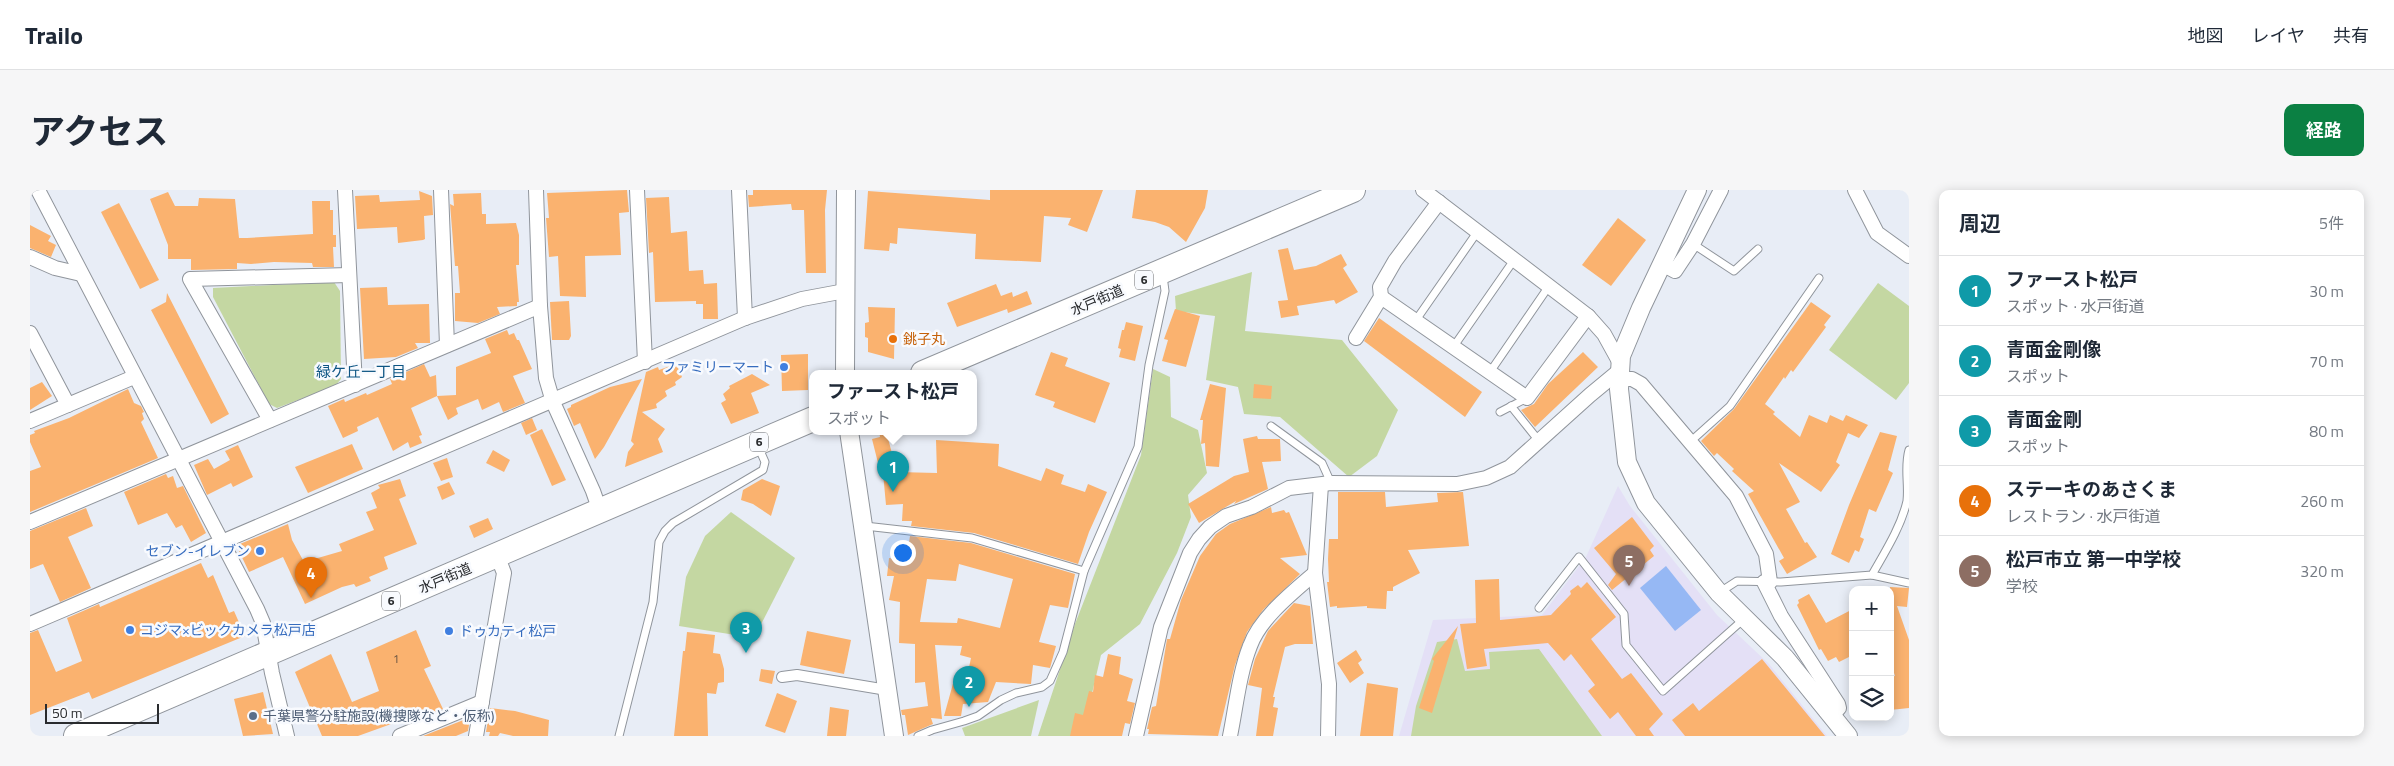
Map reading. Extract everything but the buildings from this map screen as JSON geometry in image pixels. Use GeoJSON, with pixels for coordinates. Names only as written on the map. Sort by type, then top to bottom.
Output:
{"type":"FeatureCollection","features":[{"type":"Feature","properties":{"kind":"highway","name":"水戸街道"},"geometry":{"type":"LineString","coordinates":[[930,370],[1353,190]]}},
{"type":"Feature","properties":{"kind":"highway","name":"水戸街道"},"geometry":{"type":"LineString","coordinates":[[76,736],[809,421]]}},
{"type":"Feature","properties":{"kind":"street"},"geometry":{"type":"LineString","coordinates":[[38,190],[134,377],[222,541],[263,624],[270,653],[272,673],[288,736]]}},
{"type":"Feature","properties":{"kind":"street"},"geometry":{"type":"LineString","coordinates":[[345,190],[355,385]]}},
{"type":"Feature","properties":{"kind":"street"},"geometry":{"type":"LineString","coordinates":[[440,190],[447,345]]}},
{"type":"Feature","properties":{"kind":"street"},"geometry":{"type":"LineString","coordinates":[[536,190],[540,306],[546,378],[554,402],[600,511]]}},
{"type":"Feature","properties":{"kind":"street"},"geometry":{"type":"LineString","coordinates":[[637,190],[645,362]]}},
{"type":"Feature","properties":{"kind":"street"},"geometry":{"type":"LineString","coordinates":[[739,190],[744,318]]}},
{"type":"Feature","properties":{"kind":"street"},"geometry":{"type":"LineString","coordinates":[[845,370],[846,190]]}},
{"type":"Feature","properties":{"kind":"street"},"geometry":{"type":"LineString","coordinates":[[1423,190],[1588,316],[1604,334],[1620,371],[1642,384],[1736,496],[1766,554],[1767,582],[1781,616],[1838,704],[1839,708],[1832,716]]}},
{"type":"Feature","properties":{"kind":"street"},"geometry":{"type":"LineString","coordinates":[[1698,190],[1630,333],[1620,371],[1624,446],[1633,479],[1646,503],[1719,593],[1785,658],[1848,736]]}},
{"type":"Feature","properties":{"kind":"street"},"geometry":{"type":"LineString","coordinates":[[1662,264],[1675,271],[1693,244],[1721,190]]}},
{"type":"Feature","properties":{"kind":"street"},"geometry":{"type":"LineString","coordinates":[[1855,190],[1877,233],[1909,256]]}},
{"type":"Feature","properties":{"kind":"street"},"geometry":{"type":"LineString","coordinates":[[1356,338],[1381,297],[1380,287],[1395,261],[1439,202]]}},
{"type":"Feature","properties":{"kind":"street"},"geometry":{"type":"LineString","coordinates":[[30,257],[56,268],[81,274]]}},
{"type":"Feature","properties":{"kind":"street"},"geometry":{"type":"LineString","coordinates":[[270,420],[190,279],[348,275]]}},
{"type":"Feature","properties":{"kind":"street"},"geometry":{"type":"LineString","coordinates":[[30,624],[222,541],[554,402],[744,318],[802,299],[845,291]]}},
{"type":"Feature","properties":{"kind":"street"},"geometry":{"type":"LineString","coordinates":[[1381,297],[1528,398],[1588,316]]}},
{"type":"Feature","properties":{"kind":"street"},"geometry":{"type":"LineString","coordinates":[[30,522],[540,306]]}},
{"type":"Feature","properties":{"kind":"street"},"geometry":{"type":"LineString","coordinates":[[30,333],[68,405]]}},
{"type":"Feature","properties":{"kind":"street"},"geometry":{"type":"LineString","coordinates":[[1136,736],[1161,627],[1190,553],[1199,539],[1226,516],[1252,507],[1289,488],[1326,484],[1457,484],[1486,478],[1510,467],[1590,395],[1620,371]]}},
{"type":"Feature","properties":{"kind":"street"},"geometry":{"type":"LineString","coordinates":[[30,421],[134,377]]}},
{"type":"Feature","properties":{"kind":"street"},"geometry":{"type":"LineString","coordinates":[[850,435],[894,736]]}},
{"type":"Feature","properties":{"kind":"street"},"geometry":{"type":"LineString","coordinates":[[1326,484],[1315,573],[1329,684],[1328,736]]}},
{"type":"Feature","properties":{"kind":"street"},"geometry":{"type":"LineString","coordinates":[[476,736],[504,573],[497,555]]}},
{"type":"Feature","properties":{"kind":"street"},"geometry":{"type":"LineString","coordinates":[[1230,736],[1250,645],[1261,627],[1286,599],[1315,573]]}},
{"type":"Feature","properties":{"kind":"street"},"geometry":{"type":"LineString","coordinates":[[782,677],[796,676],[887,690]]}},
{"type":"Feature","properties":{"kind":"street"},"geometry":{"type":"LineString","coordinates":[[400,736],[482,702]]}},
{"type":"Feature","properties":{"kind":"lane"},"geometry":{"type":"LineString","coordinates":[[1416,320],[1478,231]]}},
{"type":"Feature","properties":{"kind":"lane"},"geometry":{"type":"LineString","coordinates":[[1693,244],[1734,271],[1758,249]]}},
{"type":"Feature","properties":{"kind":"lane"},"geometry":{"type":"LineString","coordinates":[[1454,346],[1514,260]]}},
{"type":"Feature","properties":{"kind":"lane"},"geometry":{"type":"LineString","coordinates":[[918,736],[932,730],[964,722],[978,716],[1001,700],[1016,693],[1042,687],[1050,681],[1063,652],[1084,571],[1138,447],[1142,429],[1149,365],[1165,291],[1163,272]]}},
{"type":"Feature","properties":{"kind":"lane"},"geometry":{"type":"LineString","coordinates":[[1690,442],[1730,406],[1818,278]]}},
{"type":"Feature","properties":{"kind":"lane"},"geometry":{"type":"LineString","coordinates":[[1490,372],[1549,286]]}},
{"type":"Feature","properties":{"kind":"lane"},"geometry":{"type":"LineString","coordinates":[[1500,412],[1528,398]]}},
{"type":"Feature","properties":{"kind":"lane"},"geometry":{"type":"LineString","coordinates":[[1511,406],[1539,441]]}},
{"type":"Feature","properties":{"kind":"lane"},"geometry":{"type":"LineString","coordinates":[[1271,426],[1322,462],[1326,484]]}},
{"type":"Feature","properties":{"kind":"lane"},"geometry":{"type":"LineString","coordinates":[[619,736],[653,602],[659,542],[665,531],[673,523],[763,470],[765,462],[757,443]]}},
{"type":"Feature","properties":{"kind":"lane"},"geometry":{"type":"LineString","coordinates":[[1872,575],[1894,536],[1908,500],[1906,460],[1909,450]]}},
{"type":"Feature","properties":{"kind":"lane"},"geometry":{"type":"LineString","coordinates":[[862,526],[972,538],[1084,571]]}},
{"type":"Feature","properties":{"kind":"lane"},"geometry":{"type":"LineString","coordinates":[[1539,608],[1579,557],[1624,614],[1626,645],[1663,691],[1745,618]]}},
{"type":"Feature","properties":{"kind":"lane"},"geometry":{"type":"LineString","coordinates":[[1719,593],[1737,581],[1767,582],[1835,579],[1872,575],[1909,583]]}},
{"type":"Feature","properties":{"kind":"shaded area"},"geometry":{"type":"Polygon","coordinates":[[[1618,486],[1630,506],[1717,615],[1769,664],[1827,736],[1399,736],[1433,620],[1542,615],[1586,557],[1618,486]]]}},
{"type":"Feature","properties":{"kind":"green space"},"geometry":{"type":"Polygon","coordinates":[[[1252,272],[1245,331],[1342,340],[1398,410],[1377,456],[1349,477],[1280,417],[1244,414],[1238,387],[1206,380],[1215,316],[1176,311],[1175,296],[1252,272]]]}},
{"type":"Feature","properties":{"kind":"green space"},"geometry":{"type":"Polygon","coordinates":[[[334,282],[340,291],[341,379],[335,386],[277,408],[269,404],[213,297],[213,288],[334,282]]]}},
{"type":"Feature","properties":{"kind":"green space"},"geometry":{"type":"Polygon","coordinates":[[[1878,283],[1909,306],[1909,383],[1896,400],[1829,350],[1878,283]]]}},
{"type":"Feature","properties":{"kind":"green space"},"geometry":{"type":"Polygon","coordinates":[[[1153,369],[1170,377],[1171,417],[1198,430],[1207,473],[1188,495],[1191,517],[1177,553],[1140,624],[1101,655],[1082,736],[1038,736],[1075,624],[1141,455],[1153,369]]]}},
{"type":"Feature","properties":{"kind":"green space"},"geometry":{"type":"Polygon","coordinates":[[[731,512],[795,558],[754,638],[679,626],[686,577],[705,536],[731,512]]]}},
{"type":"Feature","properties":{"kind":"green space"},"geometry":{"type":"Polygon","coordinates":[[[1457,639],[1465,671],[1490,669],[1489,652],[1539,649],[1602,736],[1411,736],[1416,706],[1437,642],[1457,639]]]}},
{"type":"Feature","properties":{"kind":"green space"},"geometry":{"type":"Polygon","coordinates":[[[1039,700],[1031,736],[965,736],[962,728],[1039,700]]]}},
{"type":"Feature","properties":{"kind":"water"},"geometry":{"type":"Polygon","coordinates":[[[1666,566],[1701,610],[1675,631],[1640,588],[1666,566]]]}},
{"type":"Feature","properties":{"kind":"place","name":"銚子丸"},"geometry":{"type":"Point","coordinates":[893,339]}},
{"type":"Feature","properties":{"kind":"place","name":"ファミリーマート"},"geometry":{"type":"Point","coordinates":[784,367]}},
{"type":"Feature","properties":{"kind":"place","name":"ファースト松戸"},"geometry":{"type":"Point","coordinates":[893,492]}},
{"type":"Feature","properties":{"kind":"place","name":"セブン-イレブン"},"geometry":{"type":"Point","coordinates":[260,551]}},
{"type":"Feature","properties":{"kind":"place","name":"松戸市立 第一中学校"},"geometry":{"type":"Point","coordinates":[1629,586]}},
{"type":"Feature","properties":{"kind":"place","name":"ステーキのあさくま"},"geometry":{"type":"Point","coordinates":[311,598]}},
{"type":"Feature","properties":{"kind":"place","name":"コジマ×ビックカメラ松戸店"},"geometry":{"type":"Point","coordinates":[130,630]}},
{"type":"Feature","properties":{"kind":"place","name":"ドゥカティ松戸"},"geometry":{"type":"Point","coordinates":[449,631]}},
{"type":"Feature","properties":{"kind":"place","name":"青面金剛"},"geometry":{"type":"Point","coordinates":[746,653]}},
{"type":"Feature","properties":{"kind":"place","name":"青面金剛像"},"geometry":{"type":"Point","coordinates":[969,707]}},
{"type":"Feature","properties":{"kind":"place","name":"千葉県警分駐施設(機捜隊など・仮称)"},"geometry":{"type":"Point","coordinates":[253,716]}},
{"type":"Feature","properties":{"kind":"district","name":"緑ケ丘一丁目"},"geometry":{"type":"Point","coordinates":[361,372]}}]}
